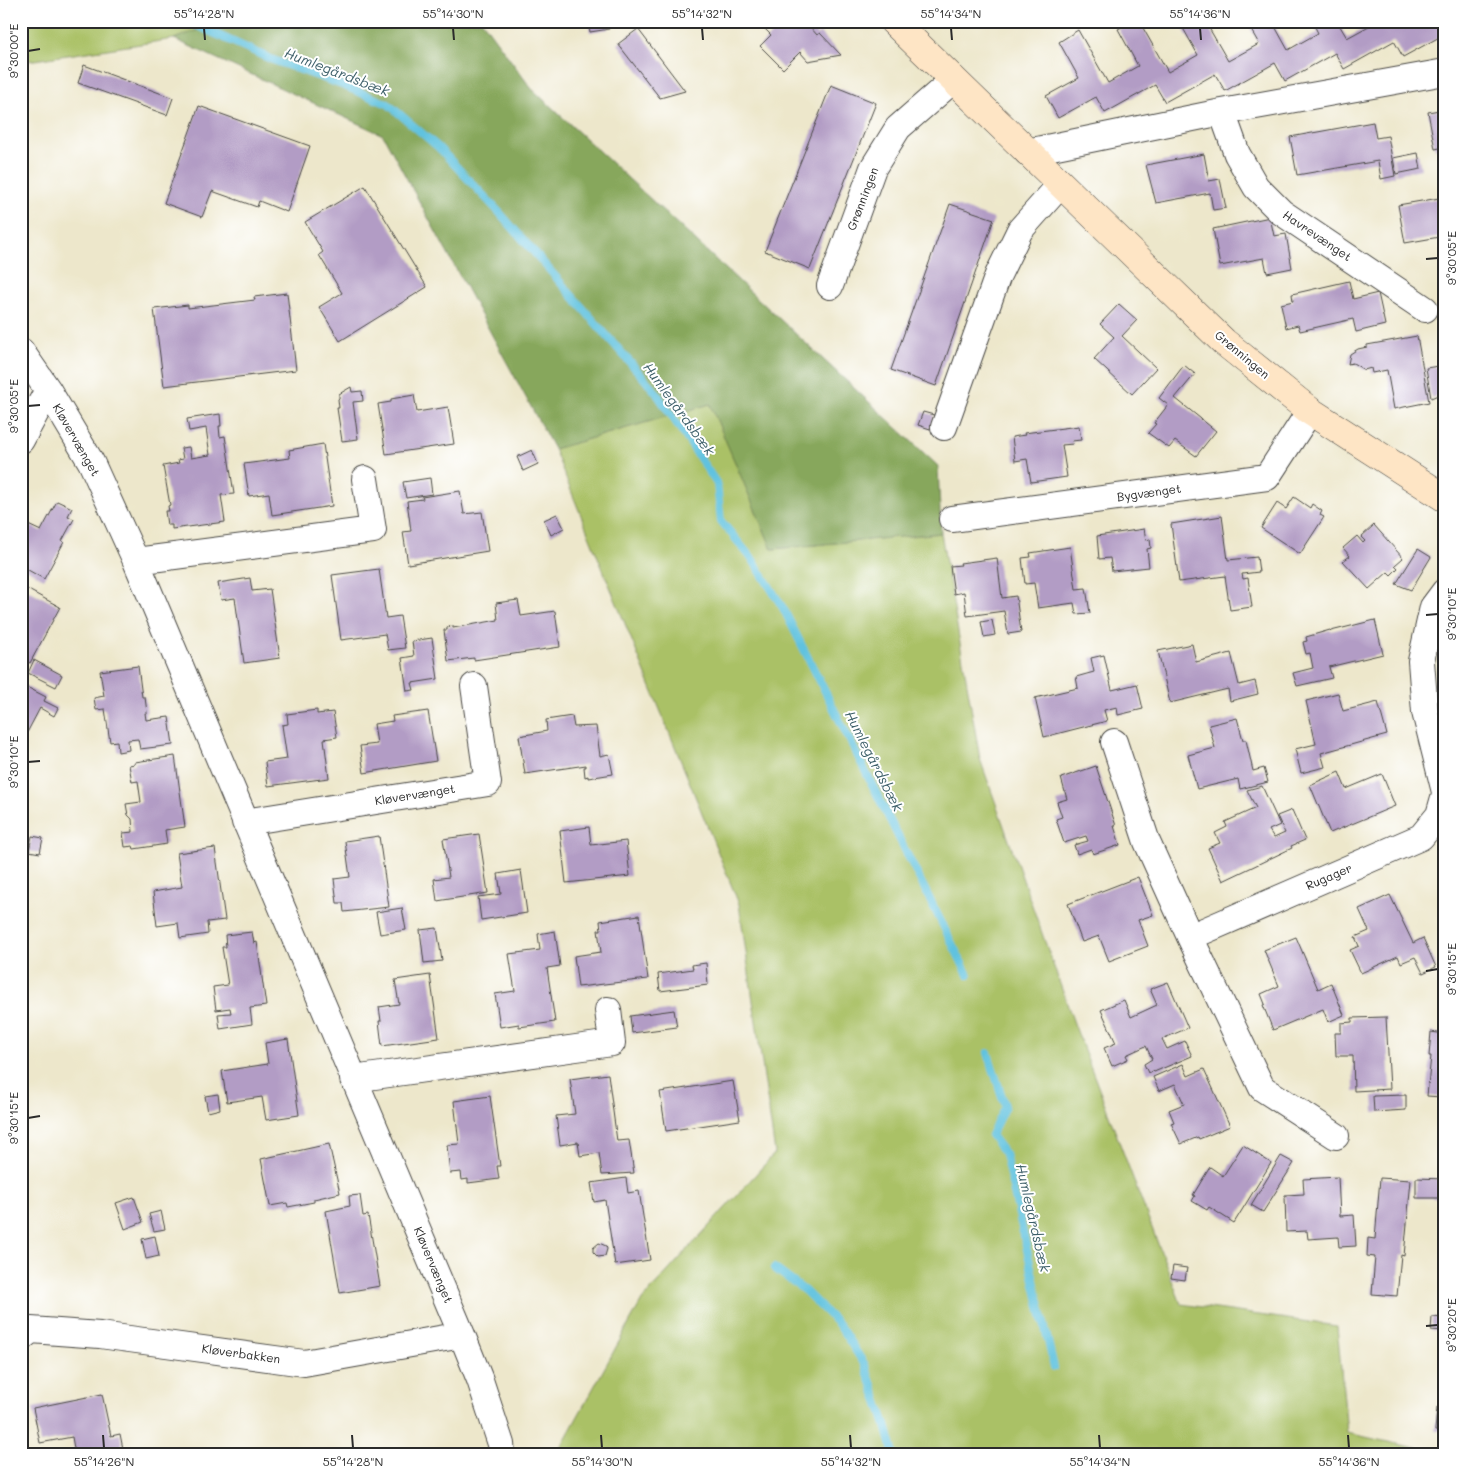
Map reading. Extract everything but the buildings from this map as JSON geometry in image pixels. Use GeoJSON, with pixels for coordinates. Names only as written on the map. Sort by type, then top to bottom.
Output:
{"type":"FeatureCollection","features":[{"type":"Feature","properties":{"kind":"street","name":"Grønningen"},"geometry":{"type":"LineString","coordinates":[[893,21],[1224,342],[1310,411],[1445,498]]}},
{"type":"Feature","properties":{"kind":"street"},"geometry":{"type":"LineString","coordinates":[[1027,152],[1222,112],[1445,72]]}},
{"type":"Feature","properties":{"kind":"street","name":"Grønningen"},"geometry":{"type":"LineString","coordinates":[[830,286],[873,168],[898,128],[953,80]]}},
{"type":"Feature","properties":{"kind":"street","name":"Havrevænget"},"geometry":{"type":"LineString","coordinates":[[1222,112],[1237,154],[1246,170],[1256,186],[1281,212],[1425,309]]}},
{"type":"Feature","properties":{"kind":"street"},"geometry":{"type":"LineString","coordinates":[[944,427],[998,275],[1020,230],[1061,184]]}},
{"type":"Feature","properties":{"kind":"street","name":"Kløvervænget"},"geometry":{"type":"LineString","coordinates":[[21,351],[48,390],[91,462],[136,562],[462,1334],[480,1380],[501,1444],[502,1454]]}},
{"type":"Feature","properties":{"kind":"street"},"geometry":{"type":"LineString","coordinates":[[21,440],[48,390]]}},
{"type":"Feature","properties":{"kind":"street","name":"Bygvænget"},"geometry":{"type":"LineString","coordinates":[[952,519],[1267,477],[1310,411]]}},
{"type":"Feature","properties":{"kind":"street"},"geometry":{"type":"LineString","coordinates":[[136,562],[372,530],[365,480]]}},
{"type":"Feature","properties":{"kind":"street","name":"Rugager"},"geometry":{"type":"LineString","coordinates":[[1190,937],[1421,837],[1439,816],[1445,793],[1425,712],[1421,661],[1434,607],[1445,591]]}},
{"type":"Feature","properties":{"kind":"street","name":"Kløvervænget"},"geometry":{"type":"LineString","coordinates":[[245,822],[488,783],[474,686]]}},
{"type":"Feature","properties":{"kind":"street"},"geometry":{"type":"LineString","coordinates":[[1114,742],[1147,842],[1262,1088],[1336,1136]]}},
{"type":"Feature","properties":{"kind":"street"},"geometry":{"type":"LineString","coordinates":[[354,1079],[612,1042],[608,1010]]}},
{"type":"Feature","properties":{"kind":"street","name":"Kløverbakken"},"geometry":{"type":"LineString","coordinates":[[21,1338],[31,1330],[100,1336],[304,1363],[462,1334]]}},
{"type":"Feature","properties":{"kind":"green space"},"geometry":{"type":"Polygon","coordinates":[[[21,21],[221,21],[174,39],[21,62],[21,21]]]}},
{"type":"Feature","properties":{"kind":"green space"},"geometry":{"type":"Polygon","coordinates":[[[221,21],[482,21],[531,88],[938,466],[941,533],[772,549],[710,404],[554,449],[383,135],[174,39],[221,21]]]}},
{"type":"Feature","properties":{"kind":"green space"},"geometry":{"type":"Polygon","coordinates":[[[710,404],[773,549],[941,533],[980,759],[1075,1026],[1181,1304],[1337,1326],[1347,1433],[1443,1454],[557,1454],[642,1300],[775,1153],[739,904],[554,449],[710,404]]]}},
{"type":"Feature","properties":{"kind":"waterway","name":"Humlegårdsbæk"},"geometry":{"type":"LineString","coordinates":[[187,21],[273,60],[388,104],[438,147],[499,212],[655,391],[717,484],[721,521],[753,560],[783,608],[968,975]]}},
{"type":"Feature","properties":{"kind":"waterway","name":"Humlegårdsbæk"},"geometry":{"type":"LineString","coordinates":[[988,1053],[1005,1106],[991,1135],[1005,1154],[1054,1367]]}},
{"type":"Feature","properties":{"kind":"waterway"},"geometry":{"type":"LineString","coordinates":[[774,1268],[805,1291],[839,1325],[865,1365],[894,1454]]}}]}
